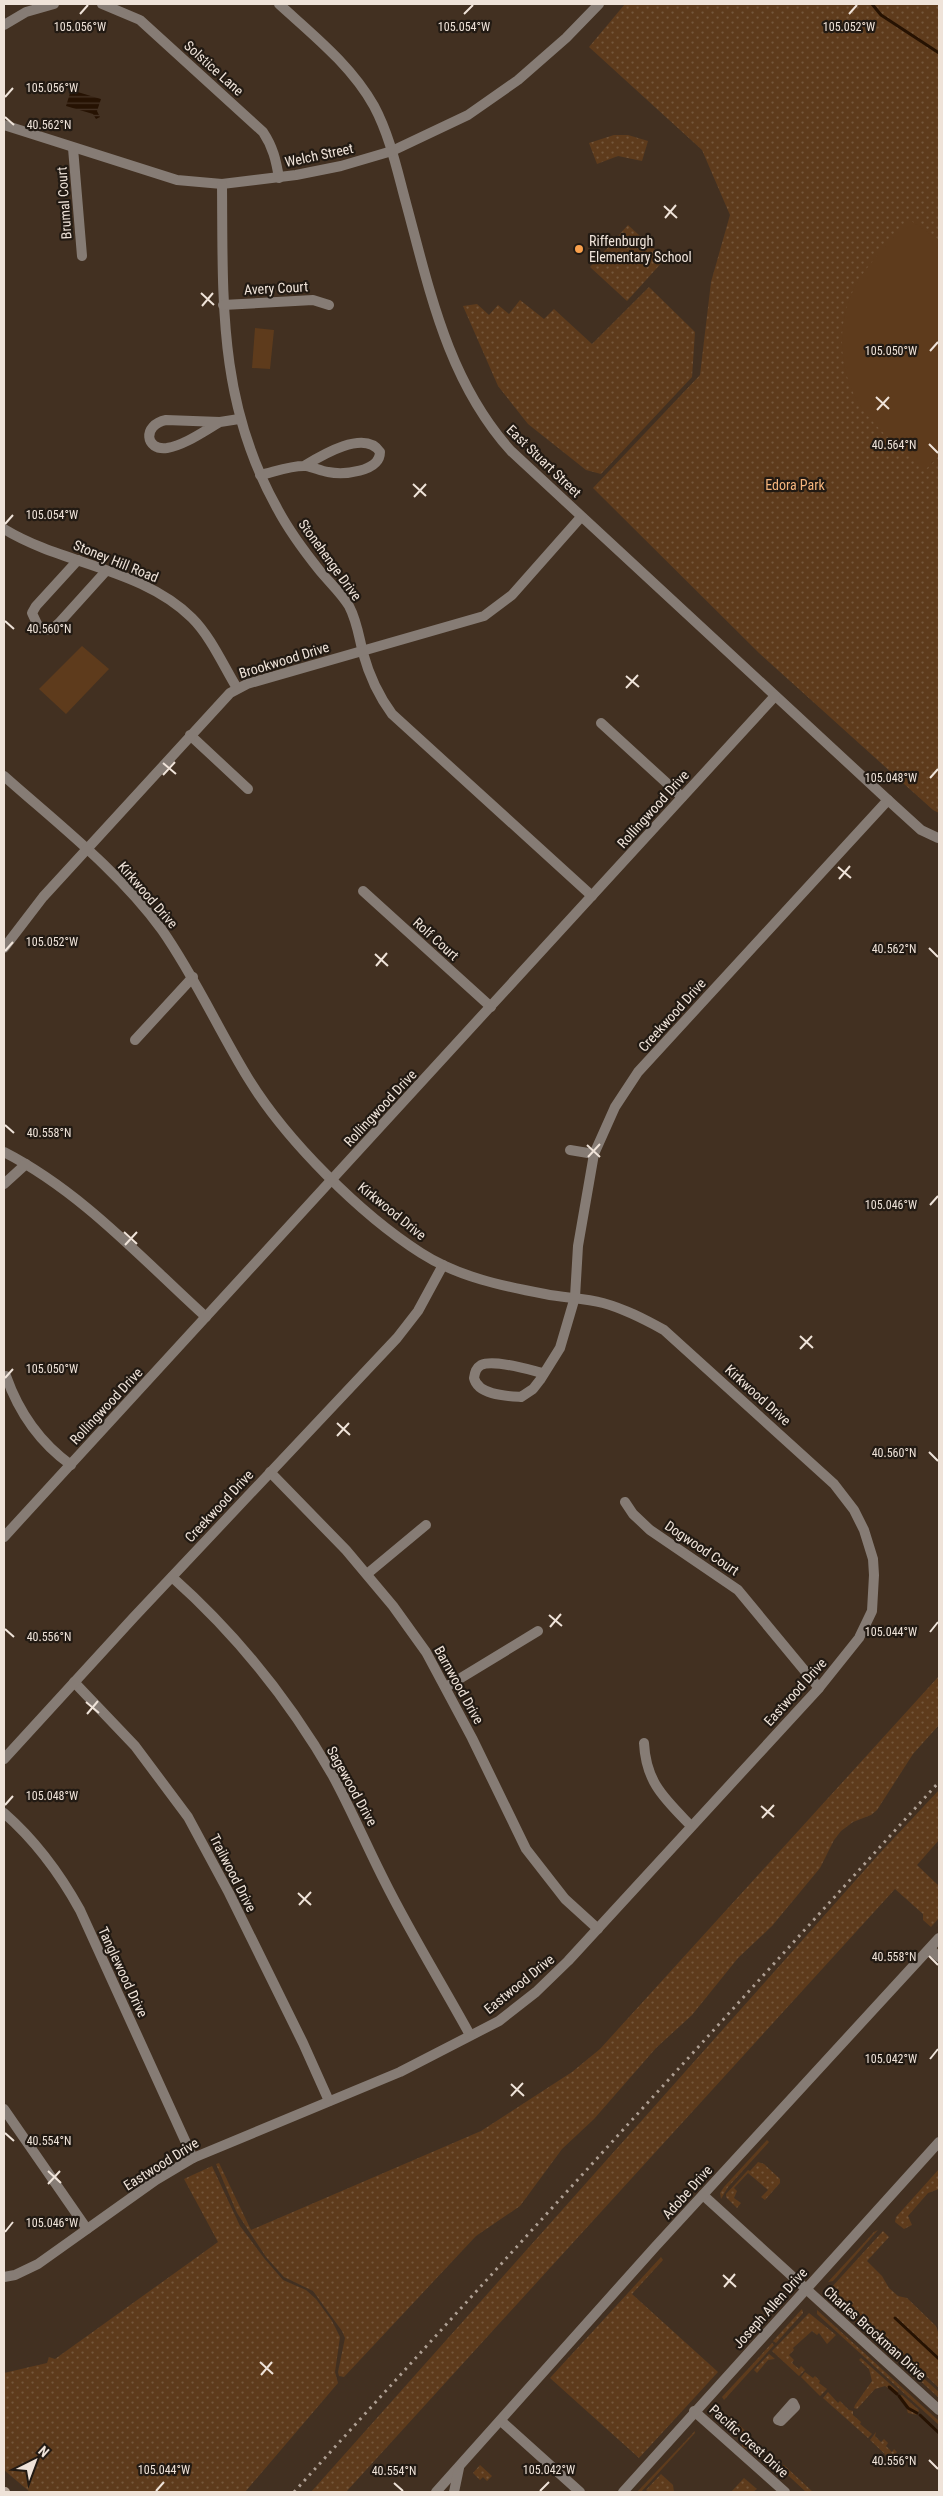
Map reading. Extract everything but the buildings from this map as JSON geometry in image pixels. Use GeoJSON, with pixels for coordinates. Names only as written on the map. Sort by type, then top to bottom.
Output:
{"type":"FeatureCollection","features":[{"type":"Feature","properties":{"kind":"street"},"geometry":{"type":"LineString","coordinates":[[4,25],[16,16],[54,4]]}},
{"type":"Feature","properties":{"kind":"street","name":"Solstice Lane"},"geometry":{"type":"LineString","coordinates":[[102,4],[140,20],[263,132],[271,143],[279,178]]}},
{"type":"Feature","properties":{"kind":"street","name":"East Stuart Street"},"geometry":{"type":"LineString","coordinates":[[279,4],[344,65],[362,86],[374,108],[392,151],[451,357],[477,408],[499,438],[888,800],[921,830],[938,838]]}},
{"type":"Feature","properties":{"kind":"street","name":"Welch Street"},"geometry":{"type":"LineString","coordinates":[[4,125],[177,180],[222,184],[279,178],[341,166],[392,151],[468,115],[518,80],[566,38],[599,4]]}},
{"type":"Feature","properties":{"kind":"street","name":"Brumal Court"},"geometry":{"type":"LineString","coordinates":[[73,148],[82,256]]}},
{"type":"Feature","properties":{"kind":"street","name":"Stonehenge Drive"},"geometry":{"type":"LineString","coordinates":[[222,184],[223,305],[228,365],[239,419],[260,475],[292,533],[350,609],[376,690],[392,714],[592,896]]}},
{"type":"Feature","properties":{"kind":"street","name":"Avery Court"},"geometry":{"type":"LineString","coordinates":[[223,305],[313,300],[329,305]]}},
{"type":"Feature","properties":{"kind":"street"},"geometry":{"type":"LineString","coordinates":[[220,422],[184,442],[168,448],[156,446],[150,440],[148,433],[151,426],[158,421],[220,422],[239,419]]}},
{"type":"Feature","properties":{"kind":"street"},"geometry":{"type":"LineString","coordinates":[[260,475],[304,466],[324,454],[359,442],[372,444],[380,452],[380,458],[376,462],[361,470],[328,472],[304,466]]}},
{"type":"Feature","properties":{"kind":"street","name":"Brookwood Drive"},"geometry":{"type":"LineString","coordinates":[[4,948],[43,896],[85,849],[215,707],[237,688],[467,622],[499,607],[582,517]]}},
{"type":"Feature","properties":{"kind":"street","name":"Stoney Hill Road"},"geometry":{"type":"LineString","coordinates":[[4,529],[37,546],[106,570],[159,593],[176,605],[202,629],[237,688]]}},
{"type":"Feature","properties":{"kind":"street"},"geometry":{"type":"LineString","coordinates":[[78,560],[36,606],[32,613],[39,628],[50,630],[59,623],[106,570]]}},
{"type":"Feature","properties":{"kind":"street","name":"Rollingwood Drive"},"geometry":{"type":"LineString","coordinates":[[4,1537],[775,696]]}},
{"type":"Feature","properties":{"kind":"street"},"geometry":{"type":"LineString","coordinates":[[601,723],[682,797]]}},
{"type":"Feature","properties":{"kind":"street"},"geometry":{"type":"LineString","coordinates":[[190,735],[248,788]]}},
{"type":"Feature","properties":{"kind":"street","name":"Kirkwood Drive"},"geometry":{"type":"LineString","coordinates":[[4,776],[85,849],[138,901],[160,927],[193,977],[250,1080],[283,1126],[333,1180],[390,1231],[423,1254],[443,1265],[470,1276],[546,1295],[575,1297],[602,1303],[633,1314],[664,1330],[834,1484],[854,1510],[864,1530],[873,1559]]}},
{"type":"Feature","properties":{"kind":"street","name":"Creekwood Drive"},"geometry":{"type":"LineString","coordinates":[[543,1373],[494,1364],[484,1364],[475,1371],[474,1378],[479,1388],[485,1391],[521,1397],[533,1389],[543,1373],[556,1358],[575,1297],[578,1246],[594,1154],[615,1107],[638,1072],[888,800]]}},
{"type":"Feature","properties":{"kind":"street","name":"Rolf Court"},"geometry":{"type":"LineString","coordinates":[[363,891],[491,1008]]}},
{"type":"Feature","properties":{"kind":"street"},"geometry":{"type":"LineString","coordinates":[[135,1040],[193,977]]}},
{"type":"Feature","properties":{"kind":"street"},"geometry":{"type":"LineString","coordinates":[[570,1150],[594,1154]]}},
{"type":"Feature","properties":{"kind":"street"},"geometry":{"type":"LineString","coordinates":[[4,1152],[51,1178],[79,1201],[206,1317]]}},
{"type":"Feature","properties":{"kind":"street"},"geometry":{"type":"LineString","coordinates":[[4,1184],[26,1164]]}},
{"type":"Feature","properties":{"kind":"street","name":"Creekwood Drive"},"geometry":{"type":"LineString","coordinates":[[4,1759],[172,1576],[408,1325],[443,1265]]}},
{"type":"Feature","properties":{"kind":"street"},"geometry":{"type":"LineString","coordinates":[[6,1376],[12,1395],[33,1430],[46,1445],[71,1465]]}},
{"type":"Feature","properties":{"kind":"street","name":"Barnwood Drive"},"geometry":{"type":"LineString","coordinates":[[270,1472],[309,1510],[367,1574],[426,1652],[446,1688],[526,1849],[565,1899],[598,1929]]}},
{"type":"Feature","properties":{"kind":"street","name":"Dogwood Court"},"geometry":{"type":"LineString","coordinates":[[625,1502],[633,1514],[650,1530],[738,1590],[819,1688]]}},
{"type":"Feature","properties":{"kind":"street"},"geometry":{"type":"LineString","coordinates":[[367,1574],[426,1526]]}},
{"type":"Feature","properties":{"kind":"street","name":"Eastwood Drive"},"geometry":{"type":"LineString","coordinates":[[4,2277],[15,2275],[38,2264],[156,2180],[193,2158],[400,2072],[499,2021],[536,1992],[598,1929],[819,1688],[859,1638],[872,1611],[873,1559]]}},
{"type":"Feature","properties":{"kind":"street","name":"Sagewood Drive"},"geometry":{"type":"LineString","coordinates":[[172,1576],[228,1631],[268,1678],[294,1714],[345,1798],[385,1882],[470,2035]]}},
{"type":"Feature","properties":{"kind":"street"},"geometry":{"type":"LineString","coordinates":[[446,1688],[538,1631]]}},
{"type":"Feature","properties":{"kind":"street","name":"Trailwood Drive"},"geometry":{"type":"LineString","coordinates":[[74,1682],[135,1746],[188,1817],[229,1893],[303,2042],[329,2102]]}},
{"type":"Feature","properties":{"kind":"street"},"geometry":{"type":"LineString","coordinates":[[644,1743],[645,1757],[652,1780],[660,1794],[691,1826]]}},
{"type":"Feature","properties":{"kind":"street","name":"Tanglewood Drive"},"geometry":{"type":"LineString","coordinates":[[4,1813],[45,1854],[76,1902],[193,2158]]}},
{"type":"Feature","properties":{"kind":"street","name":"Adobe Drive"},"geometry":{"type":"LineString","coordinates":[[436,2492],[703,2195],[939,1938]]}},
{"type":"Feature","properties":{"kind":"street"},"geometry":{"type":"LineString","coordinates":[[930,1948],[939,1957]]}},
{"type":"Feature","properties":{"kind":"street"},"geometry":{"type":"LineString","coordinates":[[4,2109],[87,2229]]}},
{"type":"Feature","properties":{"kind":"street","name":"Joseph Allen Drive"},"geometry":{"type":"LineString","coordinates":[[622,2492],[939,2142]]}},
{"type":"Feature","properties":{"kind":"street","name":"Charles Brockman Drive"},"geometry":{"type":"LineString","coordinates":[[703,2195],[939,2410]]}},
{"type":"Feature","properties":{"kind":"street","name":"Pacific Crest Drive"},"geometry":{"type":"LineString","coordinates":[[694,2411],[785,2492]]}},
{"type":"Feature","properties":{"kind":"street"},"geometry":{"type":"LineString","coordinates":[[500,2421],[580,2492]]}},
{"type":"Feature","properties":{"kind":"street"},"geometry":{"type":"LineString","coordinates":[[454,2492],[459,2467]]}},
{"type":"Feature","properties":{"kind":"green space","name":"Edora Park"},"geometry":{"type":"Polygon","coordinates":[[[625,4],[939,4],[939,813],[933,810],[759,653],[593,488],[700,375],[711,282],[730,215],[702,150],[589,47],[625,4]]]}},
{"type":"Feature","properties":{"kind":"green space"},"geometry":{"type":"Polygon","coordinates":[[[614,135],[628,135],[648,141],[642,161],[618,156],[597,164],[589,143],[614,135]]]}},
{"type":"Feature","properties":{"kind":"green space"},"geometry":{"type":"Polygon","coordinates":[[[910,220],[939,240],[939,456],[925,470],[867,415],[849,383],[842,347],[846,311],[860,278],[910,220]]]}},
{"type":"Feature","properties":{"kind":"green space"},"geometry":{"type":"Polygon","coordinates":[[[628,225],[665,259],[627,301],[590,267],[628,225]]]}},
{"type":"Feature","properties":{"kind":"green space"},"geometry":{"type":"Polygon","coordinates":[[[649,287],[695,332],[692,377],[601,474],[586,470],[528,424],[498,386],[463,306],[477,304],[489,315],[498,305],[509,314],[520,300],[544,319],[554,309],[592,344],[649,287]]]}},
{"type":"Feature","properties":{"kind":"green space"},"geometry":{"type":"Polygon","coordinates":[[[255,328],[274,330],[270,369],[252,368],[255,328]]]}},
{"type":"Feature","properties":{"kind":"green space"},"geometry":{"type":"Polygon","coordinates":[[[82,646],[109,669],[66,714],[39,689],[82,646]]]}},
{"type":"Feature","properties":{"kind":"green space"},"geometry":{"type":"Polygon","coordinates":[[[939,1676],[939,1725],[913,1754],[877,1810],[871,1815],[853,1822],[841,1831],[834,1840],[820,1868],[772,1926],[738,1958],[692,2015],[656,2048],[594,2119],[562,2149],[520,2206],[476,2236],[344,2377],[339,2376],[338,2372],[345,2338],[342,2331],[313,2291],[284,2277],[266,2257],[237,2213],[216,2164],[219,2163],[251,2230],[481,2131],[572,2072],[600,2049],[939,1676]]]}},
{"type":"Feature","properties":{"kind":"green space"},"geometry":{"type":"Polygon","coordinates":[[[939,1790],[939,1840],[917,1865],[939,1886],[939,1918],[931,1927],[923,1920],[923,1914],[895,1889],[346,2492],[311,2492],[879,1854],[939,1790]]]}},
{"type":"Feature","properties":{"kind":"green space"},"geometry":{"type":"Polygon","coordinates":[[[767,2140],[769,2142],[728,2187],[721,2199],[720,2193],[724,2187],[767,2140]]]}},
{"type":"Feature","properties":{"kind":"green space"},"geometry":{"type":"Polygon","coordinates":[[[758,2162],[764,2164],[780,2179],[780,2183],[765,2200],[761,2197],[768,2190],[748,2173],[734,2188],[737,2191],[734,2198],[741,2203],[737,2208],[726,2197],[726,2194],[758,2162]]]}},
{"type":"Feature","properties":{"kind":"green space"},"geometry":{"type":"Polygon","coordinates":[[[212,2166],[240,2226],[264,2258],[283,2280],[306,2290],[316,2299],[332,2321],[340,2337],[335,2372],[338,2383],[245,2492],[30,2492],[4,2470],[4,2373],[47,2363],[49,2357],[55,2359],[218,2242],[184,2179],[212,2166]]]}},
{"type":"Feature","properties":{"kind":"green space"},"geometry":{"type":"Polygon","coordinates":[[[939,2169],[939,2189],[928,2193],[908,2216],[912,2225],[904,2229],[895,2222],[896,2217],[939,2169]]]}},
{"type":"Feature","properties":{"kind":"green space"},"geometry":{"type":"Polygon","coordinates":[[[878,2230],[833,2281],[828,2282],[874,2232],[878,2230]]]}},
{"type":"Feature","properties":{"kind":"green space"},"geometry":{"type":"Polygon","coordinates":[[[883,2231],[889,2237],[867,2261],[882,2276],[889,2288],[898,2296],[907,2298],[936,2326],[939,2335],[939,2388],[831,2288],[883,2231]]]}},
{"type":"Feature","properties":{"kind":"green space"},"geometry":{"type":"Polygon","coordinates":[[[661,2257],[663,2260],[632,2294],[718,2372],[639,2458],[550,2378],[661,2257]]]}},
{"type":"Feature","properties":{"kind":"green space"},"geometry":{"type":"Polygon","coordinates":[[[782,2295],[784,2298],[754,2331],[753,2328],[782,2295]]]}},
{"type":"Feature","properties":{"kind":"green space"},"geometry":{"type":"Polygon","coordinates":[[[831,2295],[939,2392],[939,2398],[828,2297],[831,2295]]]}},
{"type":"Feature","properties":{"kind":"green space"},"geometry":{"type":"Polygon","coordinates":[[[802,2309],[803,2313],[776,2343],[773,2341],[802,2309]]]}},
{"type":"Feature","properties":{"kind":"green space"},"geometry":{"type":"Polygon","coordinates":[[[817,2310],[939,2421],[939,2425],[817,2314],[817,2310]]]}},
{"type":"Feature","properties":{"kind":"green space"},"geometry":{"type":"Polygon","coordinates":[[[809,2313],[836,2335],[827,2344],[819,2333],[817,2335],[812,2331],[793,2348],[794,2350],[789,2355],[794,2360],[792,2363],[799,2369],[801,2366],[805,2370],[799,2376],[772,2351],[809,2313]]]}},
{"type":"Feature","properties":{"kind":"green space"},"geometry":{"type":"Polygon","coordinates":[[[772,2343],[774,2345],[724,2400],[722,2397],[772,2343]]]}},
{"type":"Feature","properties":{"kind":"green space"},"geometry":{"type":"Polygon","coordinates":[[[769,2354],[775,2359],[768,2360],[757,2373],[754,2370],[769,2354]]]}},
{"type":"Feature","properties":{"kind":"green space"},"geometry":{"type":"Polygon","coordinates":[[[861,2358],[898,2391],[897,2394],[885,2386],[875,2389],[857,2409],[854,2408],[855,2405],[872,2381],[869,2369],[859,2360],[861,2358]]]}},
{"type":"Feature","properties":{"kind":"green space"},"geometry":{"type":"Polygon","coordinates":[[[805,2372],[813,2378],[815,2376],[820,2381],[819,2383],[827,2389],[820,2396],[801,2377],[805,2372]]]}},
{"type":"Feature","properties":{"kind":"green space"},"geometry":{"type":"Polygon","coordinates":[[[828,2392],[838,2403],[840,2401],[849,2410],[853,2411],[853,2415],[861,2422],[860,2424],[872,2434],[868,2438],[823,2398],[828,2392]]]}},
{"type":"Feature","properties":{"kind":"green space"},"geometry":{"type":"Polygon","coordinates":[[[902,2395],[919,2410],[917,2415],[908,2413],[904,2401],[899,2396],[902,2395]]]}},
{"type":"Feature","properties":{"kind":"green space"},"geometry":{"type":"Polygon","coordinates":[[[728,2415],[749,2434],[757,2448],[753,2451],[742,2447],[742,2435],[724,2419],[728,2415]]]}},
{"type":"Feature","properties":{"kind":"green space"},"geometry":{"type":"Polygon","coordinates":[[[695,2431],[641,2492],[637,2492],[695,2431]]]}},
{"type":"Feature","properties":{"kind":"green space"},"geometry":{"type":"Polygon","coordinates":[[[876,2432],[875,2436],[881,2442],[884,2439],[888,2443],[886,2446],[892,2452],[894,2449],[897,2452],[890,2459],[870,2440],[876,2432]]]}},
{"type":"Feature","properties":{"kind":"green space"},"geometry":{"type":"Polygon","coordinates":[[[480,2465],[492,2476],[487,2481],[483,2477],[480,2480],[473,2473],[480,2465]]]}},
{"type":"Feature","properties":{"kind":"green space"},"geometry":{"type":"Polygon","coordinates":[[[784,2465],[813,2492],[806,2492],[778,2466],[784,2465]]]}},
{"type":"Feature","properties":{"kind":"green space"},"geometry":{"type":"Polygon","coordinates":[[[661,2474],[673,2485],[674,2492],[649,2492],[646,2490],[661,2474]]]}},
{"type":"Feature","properties":{"kind":"green space"},"geometry":{"type":"Polygon","coordinates":[[[744,2478],[757,2489],[753,2492],[731,2492],[744,2478]]]}},
{"type":"Feature","properties":{"kind":"shaded area"},"geometry":{"type":"Polygon","coordinates":[[[71,90],[101,99],[97,111],[100,117],[96,119],[93,114],[66,106],[71,90]]]}},
{"type":"Feature","properties":{"kind":"waterway"},"geometry":{"type":"LineString","coordinates":[[872,4],[881,15],[939,53]]}},
{"type":"Feature","properties":{"kind":"waterway"},"geometry":{"type":"LineString","coordinates":[[895,2318],[939,2359]]}},
{"type":"Feature","properties":{"kind":"waterway"},"geometry":{"type":"LineString","coordinates":[[889,2387],[897,2394]]}},
{"type":"Feature","properties":{"kind":"waterway"},"geometry":{"type":"LineString","coordinates":[[899,2396],[908,2408],[917,2413]]}},
{"type":"Feature","properties":{"kind":"waterway"},"geometry":{"type":"LineString","coordinates":[[920,2415],[939,2433]]}},
{"type":"Feature","properties":{"kind":"railway"},"geometry":{"type":"LineString","coordinates":[[294,2492],[939,1782]]}},
{"type":"Feature","properties":{"kind":"place","name":"Riffenburgh Elementary School"},"geometry":{"type":"Point","coordinates":[579,249]}}]}
